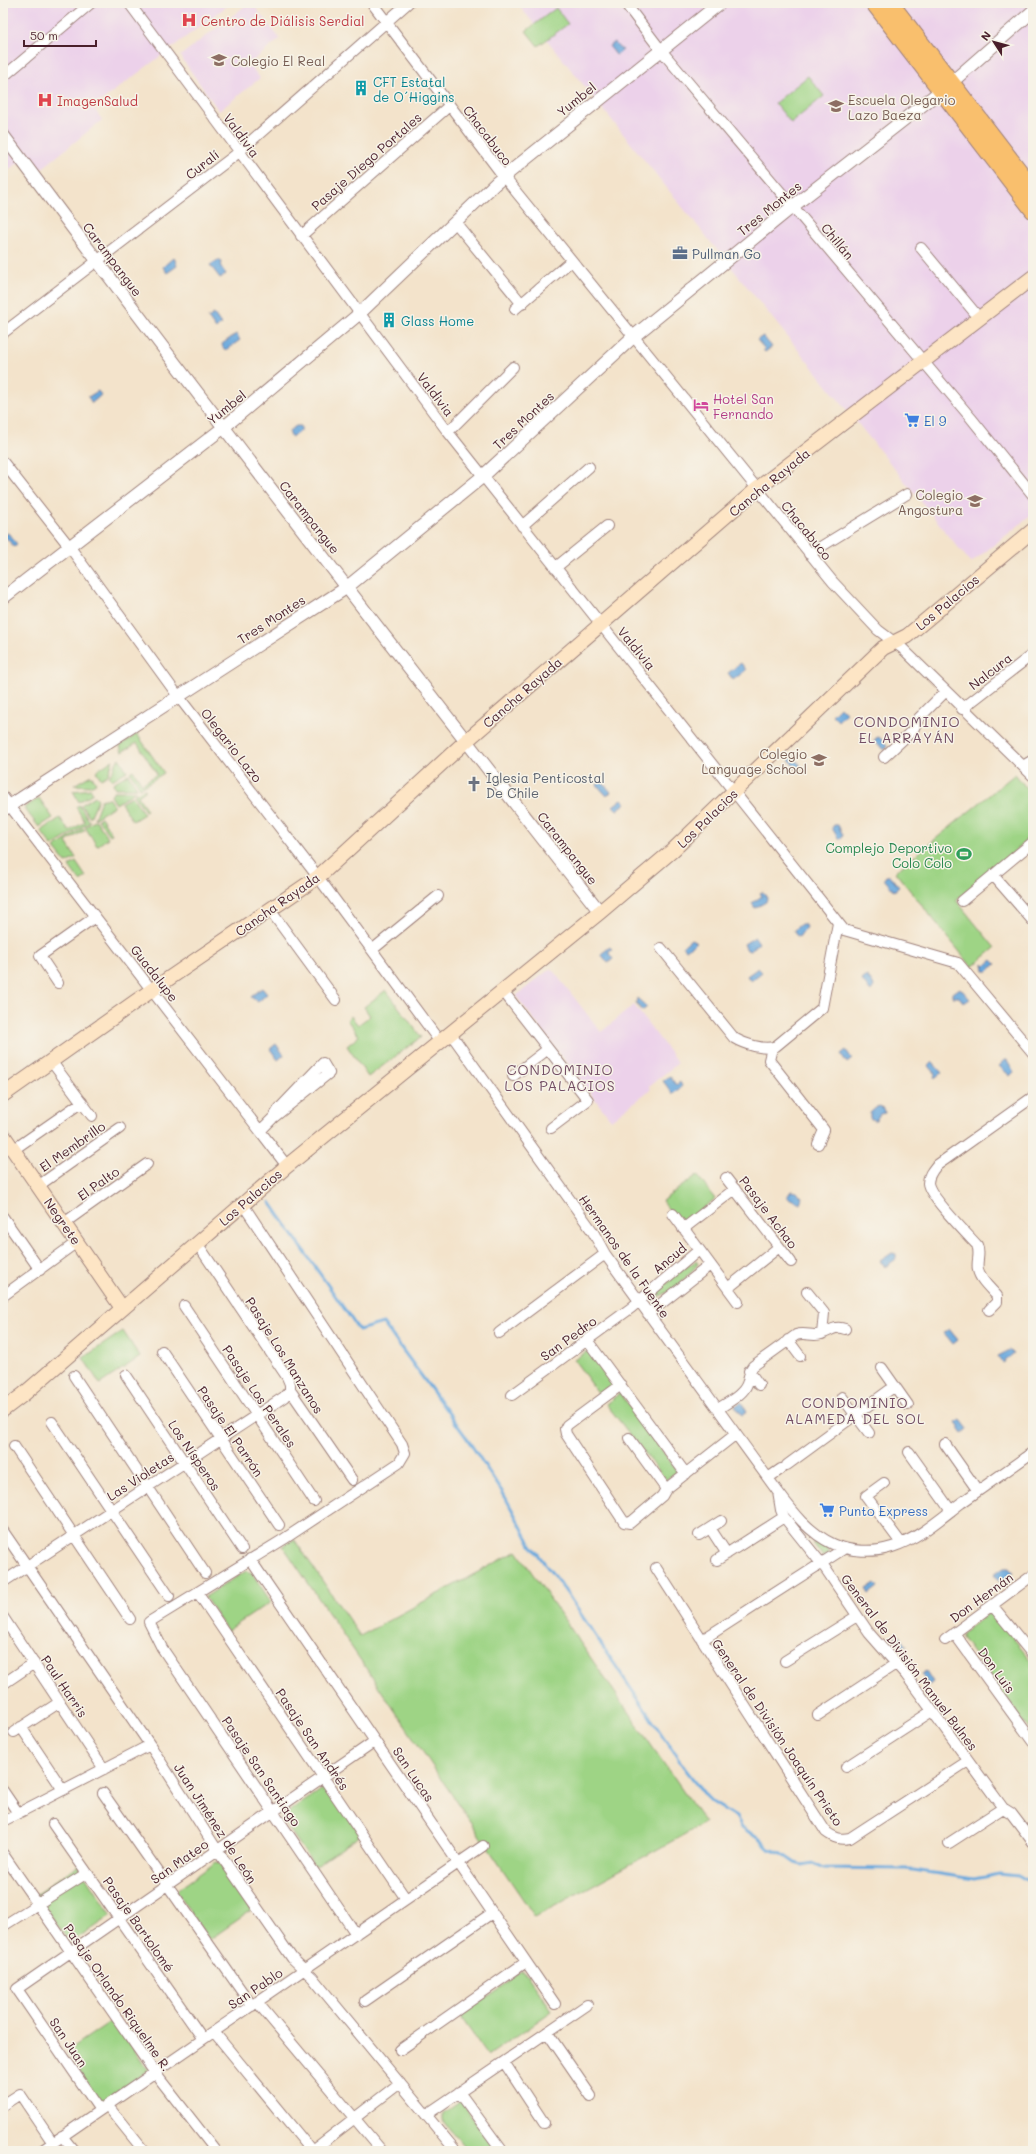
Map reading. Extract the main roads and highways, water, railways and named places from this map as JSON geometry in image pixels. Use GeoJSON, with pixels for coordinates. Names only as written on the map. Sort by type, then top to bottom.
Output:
{"type":"FeatureCollection","features":[{"type":"Feature","properties":{"kind":"main road"},"geometry":{"type":"LineString","coordinates":[[873,3],[1033,188]]}},
{"type":"Feature","properties":{"kind":"main road"},"geometry":{"type":"LineString","coordinates":[[891,3],[946,86],[1033,211]]}},
{"type":"Feature","properties":{"kind":"main road","name":"Cancha Rayada"},"geometry":{"type":"LineString","coordinates":[[3,1095],[152,990],[318,877],[465,742],[757,489],[1033,277]]}},
{"type":"Feature","properties":{"kind":"main road","name":"Los Palacios"},"geometry":{"type":"LineString","coordinates":[[3,1410],[24,1394],[242,1203],[600,912],[672,851],[883,648],[907,636],[1033,530]]}},
{"type":"Feature","properties":{"kind":"main road","name":"Negrete"},"geometry":{"type":"LineString","coordinates":[[3,1135],[122,1308]]}},
{"type":"Feature","properties":{"kind":"water"},"geometry":{"type":"Polygon","coordinates":[[[614,42],[623,50],[616,55],[609,46],[614,42]]]}},
{"type":"Feature","properties":{"kind":"water"},"geometry":{"type":"Polygon","coordinates":[[[174,257],[177,266],[167,273],[163,267],[174,257]]]}},
{"type":"Feature","properties":{"kind":"water"},"geometry":{"type":"Polygon","coordinates":[[[218,260],[222,262],[221,267],[226,274],[220,278],[210,265],[218,260]]]}},
{"type":"Feature","properties":{"kind":"water"},"geometry":{"type":"Polygon","coordinates":[[[214,314],[221,324],[216,329],[208,318],[214,314]]]}},
{"type":"Feature","properties":{"kind":"water"},"geometry":{"type":"Polygon","coordinates":[[[236,334],[240,340],[226,350],[223,348],[222,344],[236,334]]]}},
{"type":"Feature","properties":{"kind":"water"},"geometry":{"type":"Polygon","coordinates":[[[763,336],[772,347],[765,352],[763,350],[765,349],[757,340],[763,336]]]}},
{"type":"Feature","properties":{"kind":"water"},"geometry":{"type":"Polygon","coordinates":[[[98,391],[101,395],[92,403],[88,397],[98,391]]]}},
{"type":"Feature","properties":{"kind":"water"},"geometry":{"type":"Polygon","coordinates":[[[296,426],[301,426],[301,431],[291,437],[289,431],[296,426]]]}},
{"type":"Feature","properties":{"kind":"water"},"geometry":{"type":"Polygon","coordinates":[[[8,533],[17,544],[14,547],[4,535],[8,533]]]}},
{"type":"Feature","properties":{"kind":"water"},"geometry":{"type":"Polygon","coordinates":[[[741,663],[746,670],[733,680],[728,673],[741,663]]]}},
{"type":"Feature","properties":{"kind":"water"},"geometry":{"type":"Polygon","coordinates":[[[840,707],[846,713],[838,721],[832,715],[840,707]]]}},
{"type":"Feature","properties":{"kind":"water"},"geometry":{"type":"Polygon","coordinates":[[[879,737],[887,745],[885,750],[874,741],[879,737]]]}},
{"type":"Feature","properties":{"kind":"water"},"geometry":{"type":"Polygon","coordinates":[[[793,756],[801,766],[796,769],[789,759],[793,756]]]}},
{"type":"Feature","properties":{"kind":"water"},"geometry":{"type":"Polygon","coordinates":[[[602,779],[604,782],[603,783],[611,792],[607,796],[597,785],[602,779]]]}},
{"type":"Feature","properties":{"kind":"water"},"geometry":{"type":"Polygon","coordinates":[[[622,799],[626,803],[617,810],[613,806],[622,799]]]}},
{"type":"Feature","properties":{"kind":"water"},"geometry":{"type":"Polygon","coordinates":[[[834,825],[838,825],[843,835],[841,839],[838,838],[832,828],[834,825]]]}},
{"type":"Feature","properties":{"kind":"water"},"geometry":{"type":"Polygon","coordinates":[[[886,876],[890,876],[899,887],[894,891],[884,879],[886,876]]]}},
{"type":"Feature","properties":{"kind":"water"},"geometry":{"type":"Polygon","coordinates":[[[763,892],[767,898],[766,902],[755,908],[752,903],[762,896],[760,893],[763,892]]]}},
{"type":"Feature","properties":{"kind":"water"},"geometry":{"type":"Polygon","coordinates":[[[801,924],[804,924],[806,927],[799,937],[795,934],[794,930],[801,924]]]}},
{"type":"Feature","properties":{"kind":"water"},"geometry":{"type":"Polygon","coordinates":[[[755,937],[759,943],[750,951],[747,950],[744,944],[755,937]]]}},
{"type":"Feature","properties":{"kind":"water"},"geometry":{"type":"Polygon","coordinates":[[[691,939],[697,942],[686,950],[683,946],[691,939]]]}},
{"type":"Feature","properties":{"kind":"water"},"geometry":{"type":"Polygon","coordinates":[[[610,947],[612,949],[608,952],[613,959],[608,963],[601,954],[610,947]]]}},
{"type":"Feature","properties":{"kind":"water"},"geometry":{"type":"Polygon","coordinates":[[[992,960],[996,964],[988,971],[984,971],[983,963],[985,966],[992,960]]]}},
{"type":"Feature","properties":{"kind":"water"},"geometry":{"type":"Polygon","coordinates":[[[758,968],[762,972],[751,981],[747,976],[758,968]]]}},
{"type":"Feature","properties":{"kind":"water"},"geometry":{"type":"Polygon","coordinates":[[[867,976],[875,987],[870,991],[862,980],[867,976]]]}},
{"type":"Feature","properties":{"kind":"water"},"geometry":{"type":"Polygon","coordinates":[[[262,988],[267,994],[258,1002],[251,997],[262,988]]]}},
{"type":"Feature","properties":{"kind":"water"},"geometry":{"type":"Polygon","coordinates":[[[960,988],[970,999],[964,1003],[959,997],[953,997],[953,993],[960,988]]]}},
{"type":"Feature","properties":{"kind":"water"},"geometry":{"type":"Polygon","coordinates":[[[637,998],[647,1007],[642,1011],[636,1003],[637,998]]]}},
{"type":"Feature","properties":{"kind":"water"},"geometry":{"type":"Polygon","coordinates":[[[276,1044],[284,1055],[278,1060],[270,1049],[276,1044]]]}},
{"type":"Feature","properties":{"kind":"water"},"geometry":{"type":"Polygon","coordinates":[[[846,1050],[852,1059],[847,1063],[841,1054],[846,1050]]]}},
{"type":"Feature","properties":{"kind":"water"},"geometry":{"type":"Polygon","coordinates":[[[1007,1060],[1014,1072],[1010,1076],[999,1066],[1007,1060]]]}},
{"type":"Feature","properties":{"kind":"water"},"geometry":{"type":"Polygon","coordinates":[[[932,1062],[942,1073],[936,1078],[934,1077],[935,1074],[928,1066],[932,1062]]]}},
{"type":"Feature","properties":{"kind":"water"},"geometry":{"type":"Polygon","coordinates":[[[670,1076],[676,1085],[680,1082],[682,1086],[673,1094],[663,1081],[670,1076]]]}},
{"type":"Feature","properties":{"kind":"water"},"geometry":{"type":"Polygon","coordinates":[[[878,1106],[884,1108],[885,1113],[880,1114],[876,1120],[873,1120],[870,1118],[870,1113],[878,1106]]]}},
{"type":"Feature","properties":{"kind":"water"},"geometry":{"type":"Polygon","coordinates":[[[791,1191],[797,1192],[802,1197],[800,1204],[787,1197],[791,1191]]]}},
{"type":"Feature","properties":{"kind":"water"},"geometry":{"type":"Polygon","coordinates":[[[892,1253],[896,1254],[896,1259],[885,1267],[880,1261],[892,1253]]]}},
{"type":"Feature","properties":{"kind":"water"},"geometry":{"type":"Polygon","coordinates":[[[949,1329],[958,1340],[953,1344],[944,1333],[949,1329]]]}},
{"type":"Feature","properties":{"kind":"water"},"geometry":{"type":"Polygon","coordinates":[[[1010,1350],[1014,1354],[1003,1363],[998,1356],[1010,1350]]]}},
{"type":"Feature","properties":{"kind":"water"},"geometry":{"type":"Polygon","coordinates":[[[741,1402],[747,1412],[742,1415],[735,1406],[741,1402]]]}},
{"type":"Feature","properties":{"kind":"water"},"geometry":{"type":"Polygon","coordinates":[[[961,1420],[968,1429],[963,1433],[956,1423],[961,1420]]]}},
{"type":"Feature","properties":{"kind":"water"},"geometry":{"type":"Polygon","coordinates":[[[1004,1567],[1009,1567],[1013,1572],[1000,1582],[994,1574],[1004,1567]]]}},
{"type":"Feature","properties":{"kind":"water"},"geometry":{"type":"Polygon","coordinates":[[[875,1583],[878,1587],[869,1594],[866,1589],[875,1583]]]}},
{"type":"Feature","properties":{"kind":"water"},"geometry":{"type":"Polygon","coordinates":[[[899,1635],[907,1646],[904,1646],[903,1649],[894,1638],[899,1635]]]}},
{"type":"Feature","properties":{"kind":"water"},"geometry":{"type":"Polygon","coordinates":[[[926,1671],[933,1682],[929,1685],[921,1674],[926,1671]]]}},
{"type":"Feature","properties":{"kind":"waterway"},"geometry":{"type":"LineString","coordinates":[[270,1202],[359,1330],[383,1323],[466,1437],[503,1493],[531,1545],[566,1592],[683,1766],[712,1802],[736,1817],[742,1827],[760,1840],[769,1849],[782,1854],[795,1863],[802,1865],[814,1863],[824,1868],[906,1869],[974,1879],[999,1874],[1018,1876],[1033,1885]]}},
{"type":"Feature","properties":{"kind":"place","name":"Centro de Diálisis Serdial"},"geometry":{"type":"Point","coordinates":[189,20]}},
{"type":"Feature","properties":{"kind":"place","name":"Colegio El Real"},"geometry":{"type":"Point","coordinates":[219,60]}},
{"type":"Feature","properties":{"kind":"place","name":"CFT Estatal de O´Higgins"},"geometry":{"type":"Point","coordinates":[361,88]}},
{"type":"Feature","properties":{"kind":"place","name":"ImagenSalud"},"geometry":{"type":"Point","coordinates":[45,100]}},
{"type":"Feature","properties":{"kind":"place","name":"Escuela Olegario Lazo Baeza"},"geometry":{"type":"Point","coordinates":[836,106]}},
{"type":"Feature","properties":{"kind":"place","name":"Pullman Go"},"geometry":{"type":"Point","coordinates":[680,253]}},
{"type":"Feature","properties":{"kind":"place","name":"Glass Home"},"geometry":{"type":"Point","coordinates":[389,320]}},
{"type":"Feature","properties":{"kind":"place","name":"Hotel San Fernando"},"geometry":{"type":"Point","coordinates":[701,405]}},
{"type":"Feature","properties":{"kind":"place","name":"El 9"},"geometry":{"type":"Point","coordinates":[912,420]}},
{"type":"Feature","properties":{"kind":"place","name":"Colegio Angostura"},"geometry":{"type":"Point","coordinates":[975,501]}},
{"type":"Feature","properties":{"kind":"place","name":"Colegio Language School"},"geometry":{"type":"Point","coordinates":[819,760]}},
{"type":"Feature","properties":{"kind":"place","name":"Iglesia Penticostal De Chile"},"geometry":{"type":"Point","coordinates":[474,784]}},
{"type":"Feature","properties":{"kind":"place","name":"Complejo Deportivo Colo Colo"},"geometry":{"type":"Point","coordinates":[964,854]}},
{"type":"Feature","properties":{"kind":"place","name":"Punto Express"},"geometry":{"type":"Point","coordinates":[827,1510]}},
{"type":"Feature","properties":{"kind":"district","name":"CONDOMINIO EL ARRAYÁN"},"geometry":{"type":"Point","coordinates":[907,730]}},
{"type":"Feature","properties":{"kind":"district","name":"CONDOMINIO LOS PALACIOS"},"geometry":{"type":"Point","coordinates":[560,1078]}},
{"type":"Feature","properties":{"kind":"district","name":"CONDOMINIO ALAMEDA DEL SOL"},"geometry":{"type":"Point","coordinates":[855,1410]}}]}
